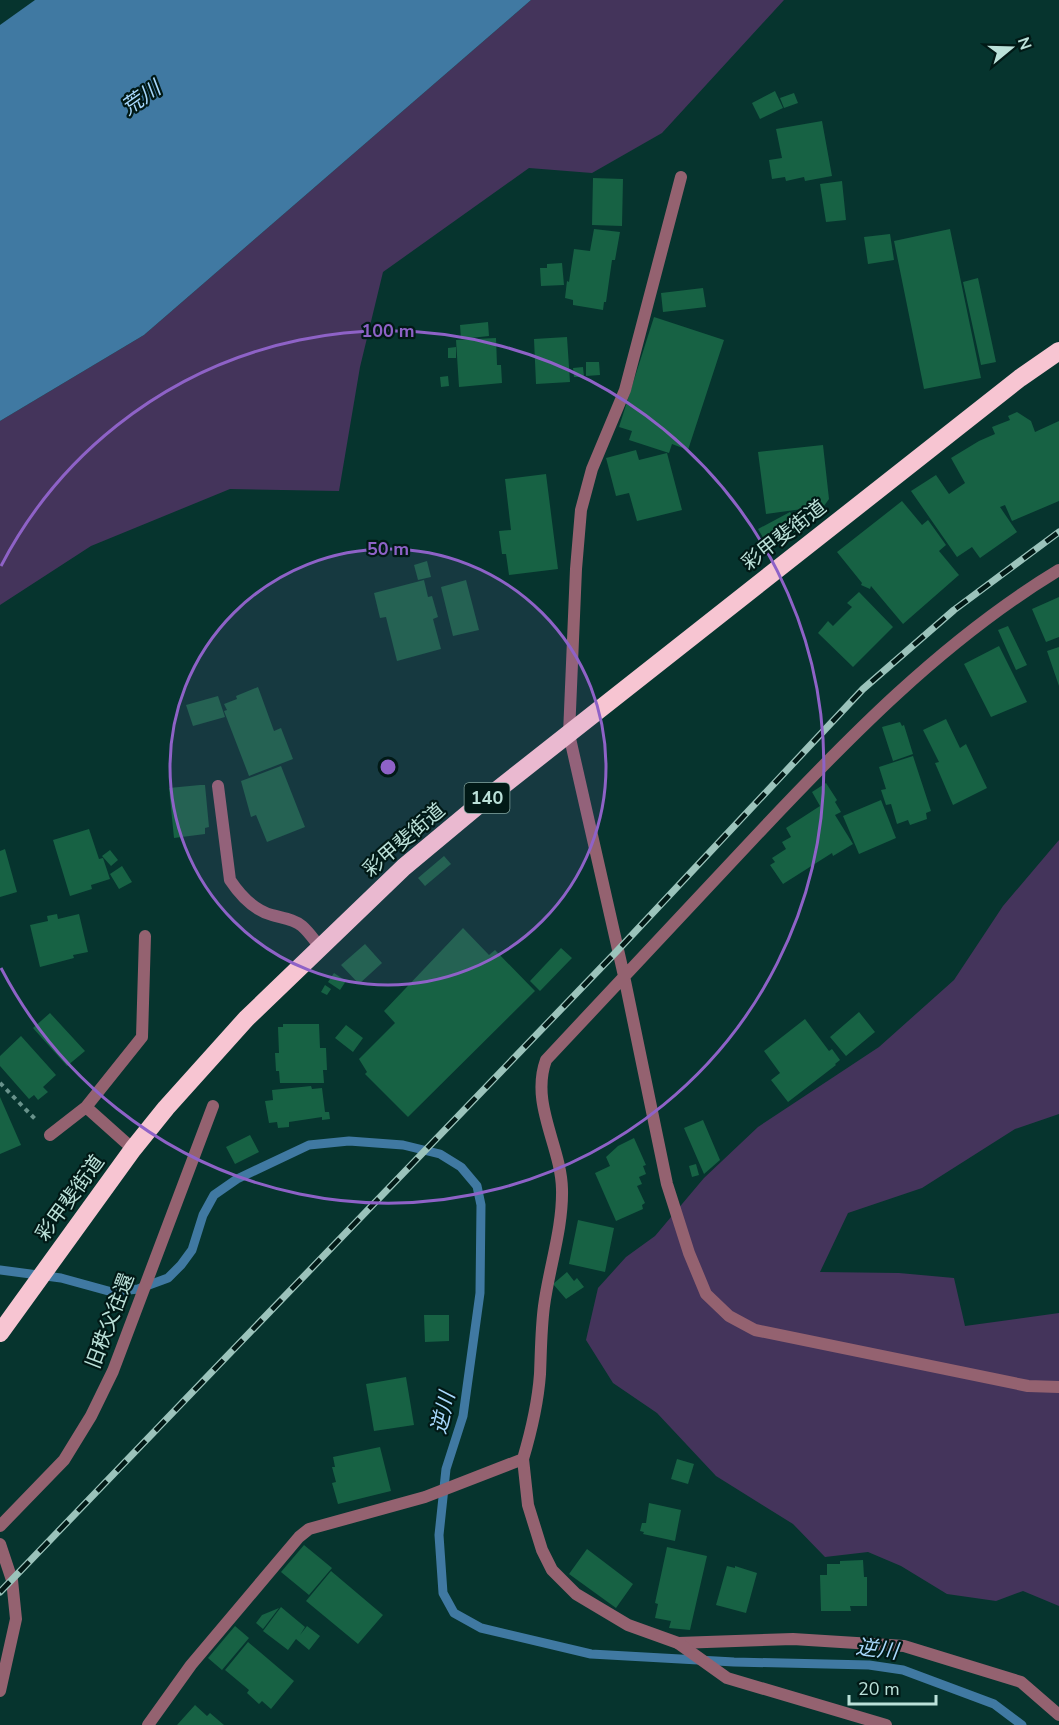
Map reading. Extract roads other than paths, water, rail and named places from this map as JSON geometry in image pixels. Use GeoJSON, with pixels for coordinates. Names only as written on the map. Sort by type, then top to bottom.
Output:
{"type":"FeatureCollection","features":[{"type":"Feature","properties":{"kind":"highway","name":"彩甲斐街道"},"geometry":{"type":"LineString","coordinates":[[0,1333],[133,1149],[166,1108],[246,1019],[404,867],[568,734],[1020,378],[1059,351]]}},
{"type":"Feature","properties":{"kind":"street"},"geometry":{"type":"LineString","coordinates":[[681,177],[625,390],[592,469],[581,510],[568,734],[624,976],[670,1194],[689,1253],[706,1294],[729,1316],[755,1330],[1028,1386],[1059,1387]]}},
{"type":"Feature","properties":{"kind":"street"},"geometry":{"type":"LineString","coordinates":[[886,1725],[728,1678],[678,1642],[628,1625],[576,1594],[552,1570],[542,1550],[528,1505],[523,1459],[530,1436],[540,1376],[540,1332],[562,1207],[562,1185],[541,1093],[541,1074],[546,1060],[839,748],[940,657],[992,615],[1059,570]]}},
{"type":"Feature","properties":{"kind":"street"},"geometry":{"type":"LineString","coordinates":[[218,786],[230,880],[238,893],[249,903],[270,915],[285,917],[302,925],[320,947]]}},
{"type":"Feature","properties":{"kind":"street"},"geometry":{"type":"LineString","coordinates":[[50,1135],[86,1107],[142,1037],[145,936]]}},
{"type":"Feature","properties":{"kind":"street","name":"旧秩父往還"},"geometry":{"type":"LineString","coordinates":[[0,1526],[64,1460],[113,1371],[213,1106]]}},
{"type":"Feature","properties":{"kind":"street"},"geometry":{"type":"LineString","coordinates":[[86,1107],[133,1149]]}},
{"type":"Feature","properties":{"kind":"street"},"geometry":{"type":"LineString","coordinates":[[147,1725],[191,1665],[299,1537],[309,1529],[425,1497],[523,1459]]}},
{"type":"Feature","properties":{"kind":"street"},"geometry":{"type":"LineString","coordinates":[[0,1544],[12,1580],[16,1619],[0,1691]]}},
{"type":"Feature","properties":{"kind":"street"},"geometry":{"type":"LineString","coordinates":[[678,1642],[793,1639],[904,1646],[1021,1682],[1059,1715]]}},
{"type":"Feature","properties":{"kind":"water","name":"荒川"},"geometry":{"type":"Polygon","coordinates":[[[35,0],[531,0],[144,335],[0,421],[0,25],[35,0]]]}},
{"type":"Feature","properties":{"kind":"waterway","name":"逆川"},"geometry":{"type":"LineString","coordinates":[[0,1270],[61,1278],[112,1292],[138,1289],[168,1278],[181,1265],[192,1250],[203,1215],[214,1195],[237,1179],[309,1145],[349,1141],[403,1145],[440,1154],[461,1167],[477,1186],[481,1205],[480,1293],[463,1416],[446,1469],[439,1535],[443,1593],[454,1613],[481,1628],[591,1654],[734,1662],[869,1665],[903,1670],[994,1704],[1022,1725]]}},
{"type":"Feature","properties":{"kind":"railway"},"geometry":{"type":"LineString","coordinates":[[0,1592],[618,950],[863,689],[954,610],[1059,532]]}}]}
